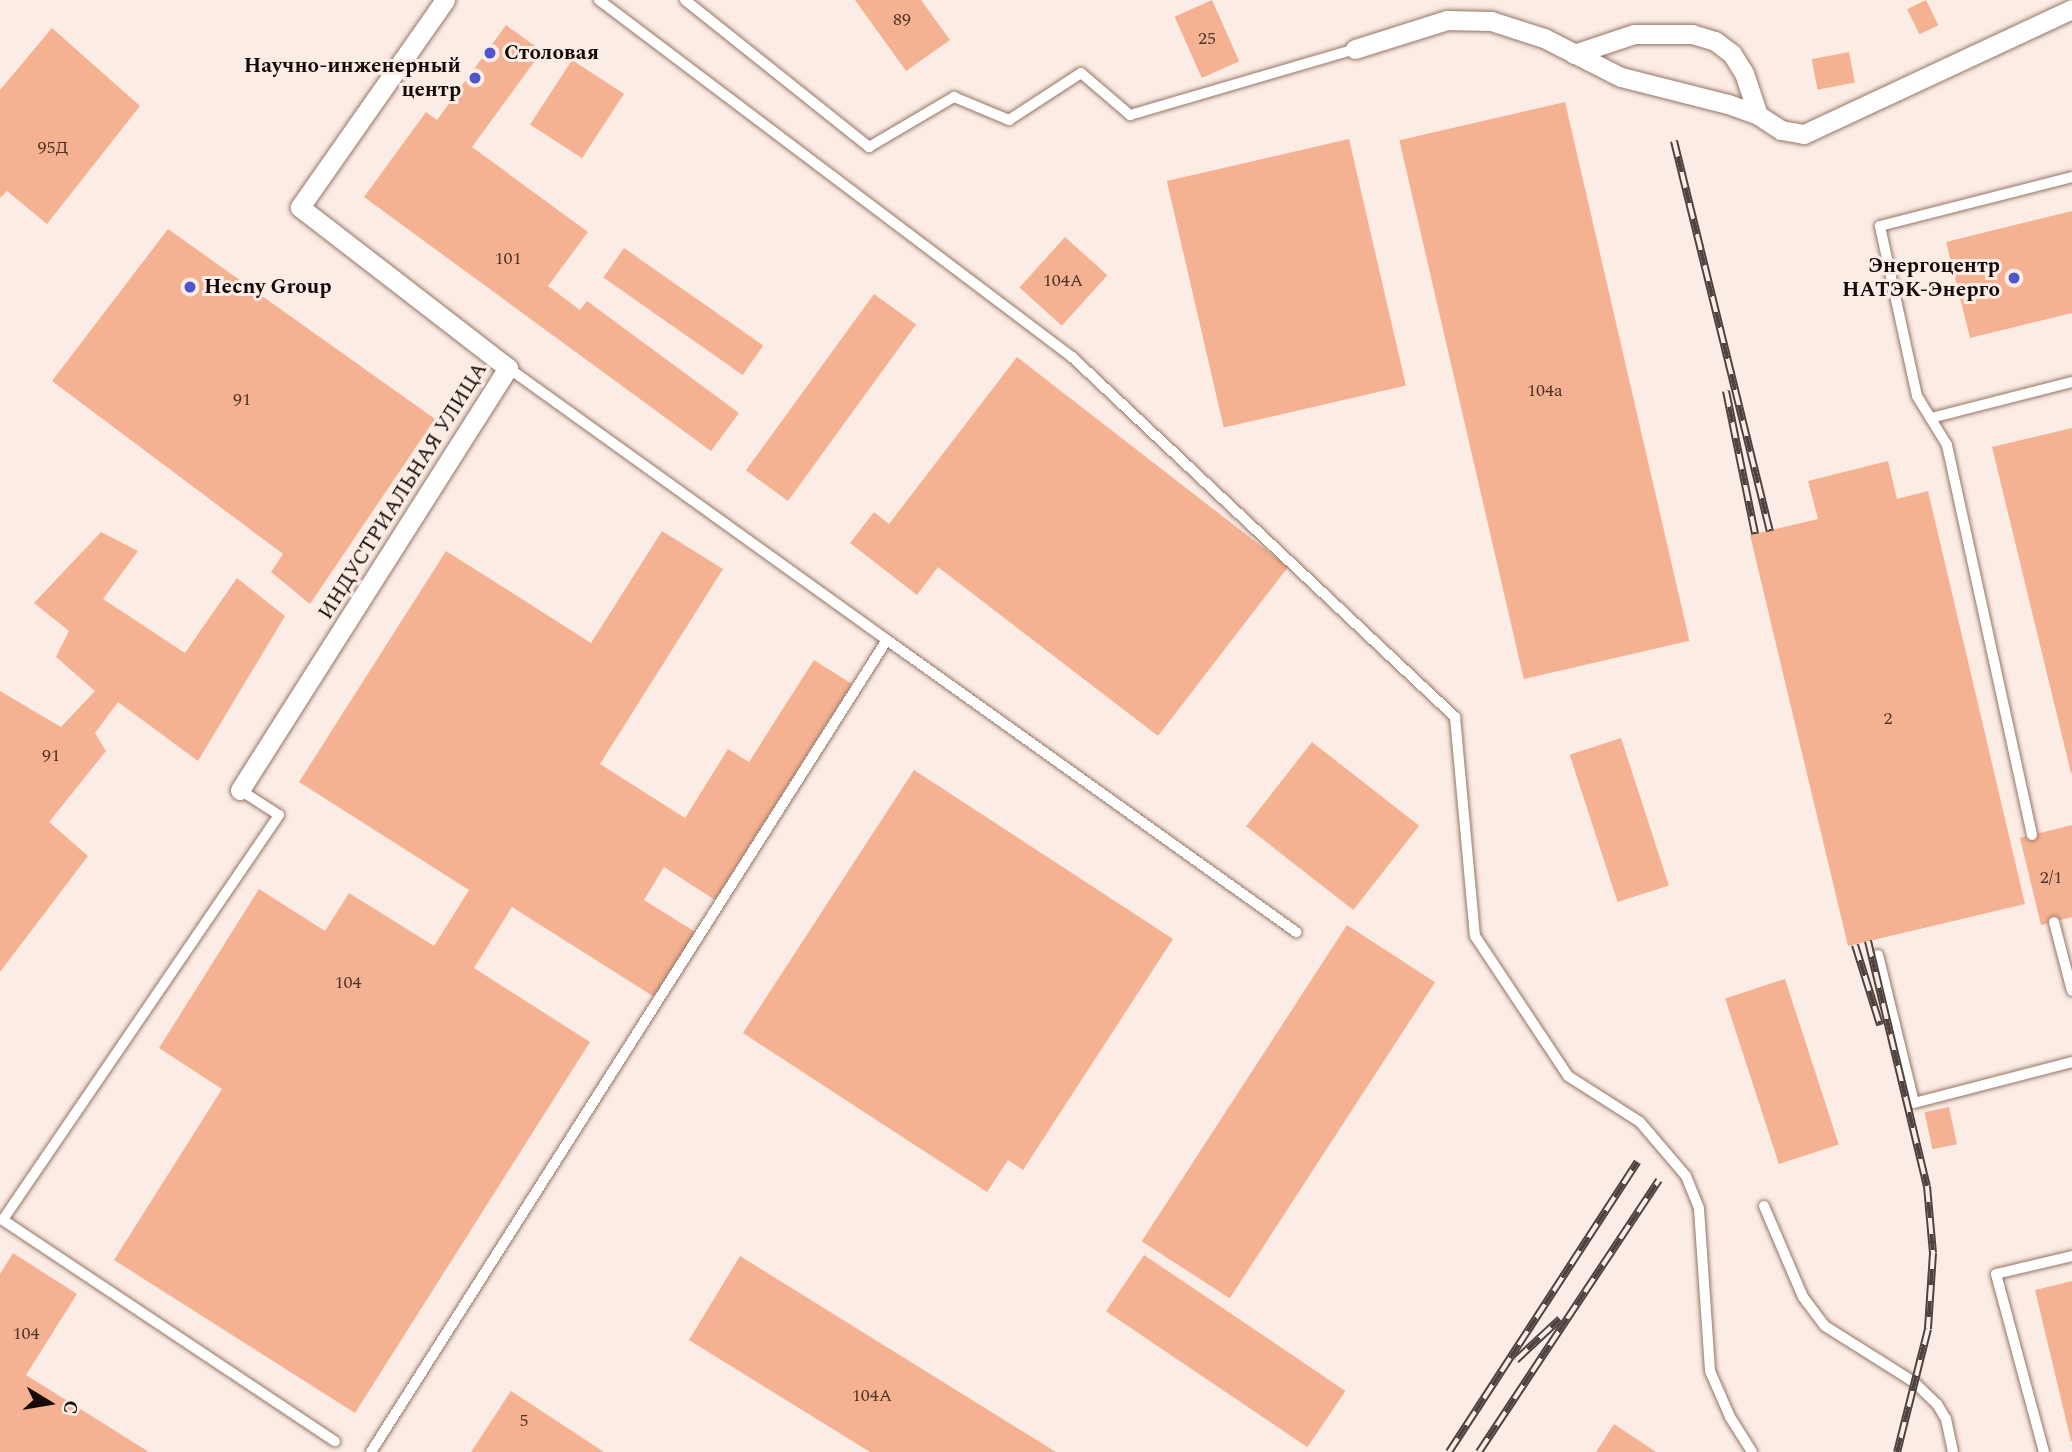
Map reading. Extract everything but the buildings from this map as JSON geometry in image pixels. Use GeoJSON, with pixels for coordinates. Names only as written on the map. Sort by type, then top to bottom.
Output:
{"type":"FeatureCollection","features":[{"type":"Feature","properties":{"kind":"street","name":"ИНДУСТРИАЛЬНАЯ УЛИЦА"},"geometry":{"type":"LineString","coordinates":[[240,790],[508,368],[300,207],[445,0]]}},
{"type":"Feature","properties":{"kind":"street"},"geometry":{"type":"LineString","coordinates":[[1355,49],[1460,19],[1528,31],[1621,77],[1758,115],[1793,134],[1818,130],[2072,9]]}},
{"type":"Feature","properties":{"kind":"street"},"geometry":{"type":"LineString","coordinates":[[1574,54],[1634,34],[1692,34],[1715,41],[1732,54],[1744,73],[1758,115]]}},
{"type":"Feature","properties":{"kind":"lane"},"geometry":{"type":"LineString","coordinates":[[599,0],[1072,357],[1455,717],[1475,936],[1568,1076],[1640,1122],[1686,1176],[1699,1209],[1710,1371],[1730,1417],[1752,1452]]}},
{"type":"Feature","properties":{"kind":"lane"},"geometry":{"type":"LineString","coordinates":[[685,0],[869,147],[954,97],[1009,120],[1082,74],[1130,115],[1355,49]]}},
{"type":"Feature","properties":{"kind":"lane"},"geometry":{"type":"LineString","coordinates":[[2032,835],[1947,445],[1917,396],[1880,226],[2072,177]]}},
{"type":"Feature","properties":{"kind":"lane"},"geometry":{"type":"LineString","coordinates":[[508,368],[1296,932]]}},
{"type":"Feature","properties":{"kind":"lane"},"geometry":{"type":"LineString","coordinates":[[1931,418],[2072,382]]}},
{"type":"Feature","properties":{"kind":"lane"},"geometry":{"type":"LineString","coordinates":[[370,1452],[887,640]]}},
{"type":"Feature","properties":{"kind":"lane"},"geometry":{"type":"LineString","coordinates":[[240,790],[279,815],[3,1220],[335,1441]]}},
{"type":"Feature","properties":{"kind":"lane"},"geometry":{"type":"LineString","coordinates":[[2054,922],[2072,991]]}},
{"type":"Feature","properties":{"kind":"lane"},"geometry":{"type":"LineString","coordinates":[[1878,955],[1914,1102],[2072,1062]]}},
{"type":"Feature","properties":{"kind":"lane"},"geometry":{"type":"LineString","coordinates":[[1763,1206],[1803,1297],[1825,1326],[1914,1382],[1937,1404],[1946,1419],[1953,1452]]}},
{"type":"Feature","properties":{"kind":"lane"},"geometry":{"type":"LineString","coordinates":[[2043,1452],[1996,1274],[2072,1256]]}},
{"type":"Feature","properties":{"kind":"railway"},"geometry":{"type":"LineString","coordinates":[[1674,141],[1770,531]]}},
{"type":"Feature","properties":{"kind":"railway"},"geometry":{"type":"LineString","coordinates":[[1726,391],[1755,534]]}},
{"type":"Feature","properties":{"kind":"railway"},"geometry":{"type":"LineString","coordinates":[[1868,941],[1927,1186],[1933,1253],[1928,1329],[1897,1452]]}},
{"type":"Feature","properties":{"kind":"railway"},"geometry":{"type":"LineString","coordinates":[[1855,945],[1880,1025]]}},
{"type":"Feature","properties":{"kind":"railway"},"geometry":{"type":"LineString","coordinates":[[1449,1452],[1637,1162]]}},
{"type":"Feature","properties":{"kind":"railway"},"geometry":{"type":"LineString","coordinates":[[1479,1452],[1659,1180]]}},
{"type":"Feature","properties":{"kind":"railway"},"geometry":{"type":"LineString","coordinates":[[1516,1360],[1560,1319]]}},
{"type":"Feature","properties":{"kind":"place","name":"Столовая"},"geometry":{"type":"Point","coordinates":[490,53]}},
{"type":"Feature","properties":{"kind":"place","name":"Научно-инженерный центр"},"geometry":{"type":"Point","coordinates":[475,78]}},
{"type":"Feature","properties":{"kind":"place","name":"Энергоцентр НАТЭК-Энерго"},"geometry":{"type":"Point","coordinates":[2014,278]}},
{"type":"Feature","properties":{"kind":"place","name":"Hecny Group"},"geometry":{"type":"Point","coordinates":[190,287]}}]}
